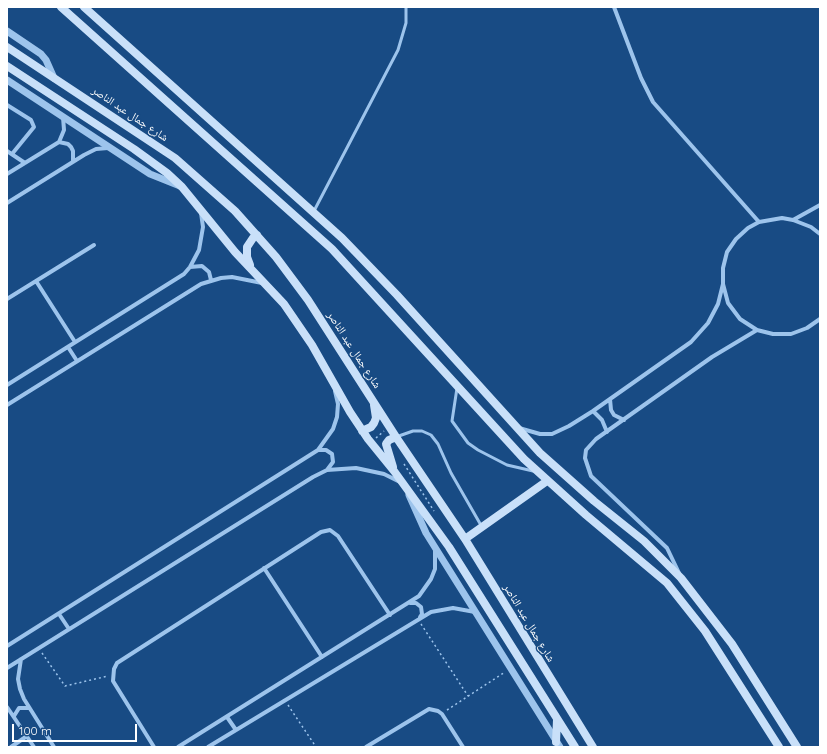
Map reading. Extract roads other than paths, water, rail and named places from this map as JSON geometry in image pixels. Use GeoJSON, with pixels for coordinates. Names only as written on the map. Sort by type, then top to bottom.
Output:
{"type":"FeatureCollection","features":[{"type":"Feature","properties":{"kind":"main road"},"geometry":{"type":"LineString","coordinates":[[61,7],[332,248],[387,307],[503,437],[547,481],[667,583],[706,632],[779,747]]}},
{"type":"Feature","properties":{"kind":"main road"},"geometry":{"type":"LineString","coordinates":[[84,7],[314,211],[402,300],[515,427],[553,465],[644,541],[681,578],[732,644],[797,747]]}},
{"type":"Feature","properties":{"kind":"main road","name":"شارع جمال عبد الناصر"},"geometry":{"type":"LineString","coordinates":[[7,47],[174,158],[216,192],[257,235],[308,300],[396,437],[465,539],[593,747]]}},
{"type":"Feature","properties":{"kind":"main road"},"geometry":{"type":"LineString","coordinates":[[7,66],[151,160],[182,187],[251,269],[268,285],[299,324],[362,431],[394,471],[449,547],[575,747]]}},
{"type":"Feature","properties":{"kind":"main road"},"geometry":{"type":"LineString","coordinates":[[251,269],[247,257],[247,247],[257,235]]}},
{"type":"Feature","properties":{"kind":"main road"},"geometry":{"type":"LineString","coordinates":[[332,248],[342,238]]}},
{"type":"Feature","properties":{"kind":"main road"},"geometry":{"type":"LineString","coordinates":[[362,431],[371,427],[376,418],[372,398]]}},
{"type":"Feature","properties":{"kind":"main road"},"geometry":{"type":"LineString","coordinates":[[394,471],[386,444],[388,440],[396,437]]}},
{"type":"Feature","properties":{"kind":"main road"},"geometry":{"type":"LineString","coordinates":[[465,539],[547,481]]}},
{"type":"Feature","properties":{"kind":"main road"},"geometry":{"type":"LineString","coordinates":[[557,719],[558,744]]}},
{"type":"Feature","properties":{"kind":"street"},"geometry":{"type":"LineString","coordinates":[[614,7],[641,78],[653,102],[759,222]]}},
{"type":"Feature","properties":{"kind":"street"},"geometry":{"type":"LineString","coordinates":[[7,31],[41,54],[46,60],[54,78]]}},
{"type":"Feature","properties":{"kind":"street"},"geometry":{"type":"LineString","coordinates":[[7,80],[150,174],[182,187]]}},
{"type":"Feature","properties":{"kind":"street"},"geometry":{"type":"LineString","coordinates":[[7,105],[31,120],[34,127],[12,154]]}},
{"type":"Feature","properties":{"kind":"street"},"geometry":{"type":"LineString","coordinates":[[7,174],[58,142],[64,130],[63,116]]}},
{"type":"Feature","properties":{"kind":"street"},"geometry":{"type":"LineString","coordinates":[[58,142],[68,144],[71,147],[73,152],[73,161]]}},
{"type":"Feature","properties":{"kind":"street"},"geometry":{"type":"LineString","coordinates":[[7,203],[73,161],[90,152],[109,148]]}},
{"type":"Feature","properties":{"kind":"street"},"geometry":{"type":"LineString","coordinates":[[7,151],[25,163]]}},
{"type":"Feature","properties":{"kind":"street"},"geometry":{"type":"LineString","coordinates":[[7,385],[176,280],[190,267],[199,250],[203,227],[201,213],[195,202]]}},
{"type":"Feature","properties":{"kind":"street"},"geometry":{"type":"LineString","coordinates":[[793,220],[820,205]]}},
{"type":"Feature","properties":{"kind":"street"},"geometry":{"type":"LineString","coordinates":[[515,427],[540,434],[552,434],[569,426],[593,411],[691,342],[708,323],[718,304],[722,284],[723,268],[727,252],[736,239],[748,228],[759,222],[782,218],[793,220],[812,227],[820,234]]}},
{"type":"Feature","properties":{"kind":"street"},"geometry":{"type":"LineString","coordinates":[[7,299],[94,245]]}},
{"type":"Feature","properties":{"kind":"street"},"geometry":{"type":"LineString","coordinates":[[190,267],[202,266],[209,272],[211,280]]}},
{"type":"Feature","properties":{"kind":"street"},"geometry":{"type":"LineString","coordinates":[[7,405],[190,290],[211,280],[232,277],[268,285]]}},
{"type":"Feature","properties":{"kind":"street"},"geometry":{"type":"LineString","coordinates":[[36,281],[75,342]]}},
{"type":"Feature","properties":{"kind":"street"},"geometry":{"type":"LineString","coordinates":[[722,284],[728,303],[740,319],[757,330],[773,334],[790,334],[807,328],[820,319]]}},
{"type":"Feature","properties":{"kind":"street"},"geometry":{"type":"LineString","coordinates":[[681,578],[667,548],[591,476],[584,458],[586,450],[596,439],[712,356],[757,330]]}},
{"type":"Feature","properties":{"kind":"street"},"geometry":{"type":"LineString","coordinates":[[68,347],[77,361]]}},
{"type":"Feature","properties":{"kind":"street"},"geometry":{"type":"LineString","coordinates":[[7,646],[318,450],[333,429],[337,417],[338,404],[334,383]]}},
{"type":"Feature","properties":{"kind":"street"},"geometry":{"type":"LineString","coordinates":[[610,399],[611,410],[614,415],[624,420]]}},
{"type":"Feature","properties":{"kind":"street"},"geometry":{"type":"LineString","coordinates":[[593,411],[602,420],[607,432]]}},
{"type":"Feature","properties":{"kind":"street"},"geometry":{"type":"LineString","coordinates":[[318,450],[326,450],[332,454],[333,462],[327,470]]}},
{"type":"Feature","properties":{"kind":"street"},"geometry":{"type":"LineString","coordinates":[[7,668],[300,484],[327,470],[356,468],[371,470],[384,474],[403,485],[418,518],[435,548],[558,744]]}},
{"type":"Feature","properties":{"kind":"street"},"geometry":{"type":"LineString","coordinates":[[154,747],[116,686],[112,675],[114,669],[122,659],[321,532],[330,530],[338,536],[390,615]]}},
{"type":"Feature","properties":{"kind":"street"},"geometry":{"type":"LineString","coordinates":[[178,747],[419,596],[431,579],[435,569],[435,548]]}},
{"type":"Feature","properties":{"kind":"street"},"geometry":{"type":"LineString","coordinates":[[264,568],[322,657]]}},
{"type":"Feature","properties":{"kind":"street"},"geometry":{"type":"LineString","coordinates":[[409,603],[416,603],[421,607],[422,614],[418,619]]}},
{"type":"Feature","properties":{"kind":"street"},"geometry":{"type":"LineString","coordinates":[[208,747],[431,612],[453,608],[475,612]]}},
{"type":"Feature","properties":{"kind":"street"},"geometry":{"type":"LineString","coordinates":[[59,614],[69,629]]}},
{"type":"Feature","properties":{"kind":"street"},"geometry":{"type":"LineString","coordinates":[[21,659],[18,679],[20,689],[29,708],[54,747]]}},
{"type":"Feature","properties":{"kind":"street"},"geometry":{"type":"LineString","coordinates":[[7,707],[34,747]]}},
{"type":"Feature","properties":{"kind":"street"},"geometry":{"type":"LineString","coordinates":[[14,716],[20,708],[29,708]]}},
{"type":"Feature","properties":{"kind":"street"},"geometry":{"type":"LineString","coordinates":[[366,747],[424,710],[433,709],[442,714],[463,747]]}},
{"type":"Feature","properties":{"kind":"street"},"geometry":{"type":"LineString","coordinates":[[227,716],[236,730]]}},
{"type":"Feature","properties":{"kind":"street"},"geometry":{"type":"LineString","coordinates":[[10,747],[28,736]]}},
{"type":"Feature","properties":{"kind":"lane"},"geometry":{"type":"LineString","coordinates":[[314,211],[398,50],[406,22],[406,7]]}},
{"type":"Feature","properties":{"kind":"lane"},"geometry":{"type":"LineString","coordinates":[[458,387],[452,420],[468,443],[507,465],[538,472]]}},
{"type":"Feature","properties":{"kind":"lane"},"geometry":{"type":"LineString","coordinates":[[396,437],[413,431],[422,431],[431,435],[438,444],[451,473],[482,527]]}}]}
